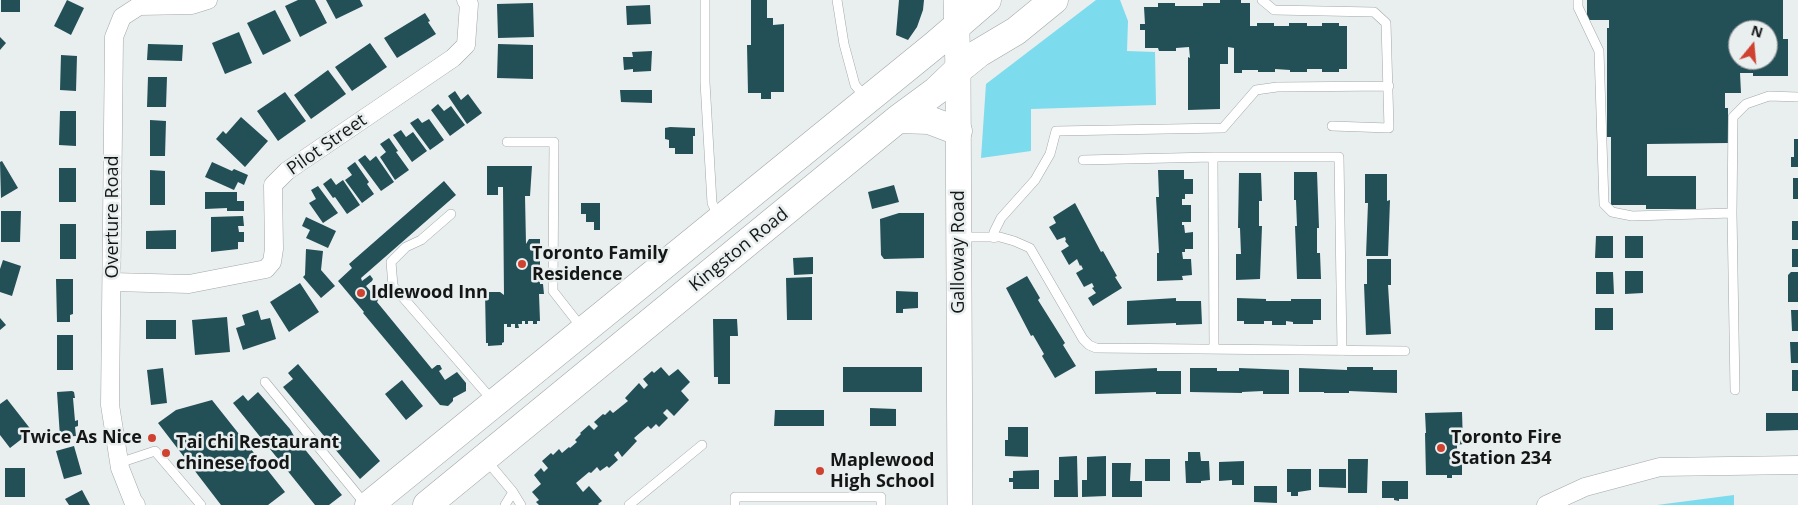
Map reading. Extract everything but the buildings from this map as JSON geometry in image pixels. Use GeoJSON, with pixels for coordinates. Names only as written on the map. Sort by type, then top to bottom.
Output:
{"type":"FeatureCollection","features":[{"type":"Feature","properties":{"kind":"main road","name":"Kingston Road"},"geometry":{"type":"LineString","coordinates":[[368,505],[958,27],[987,0]]}},
{"type":"Feature","properties":{"kind":"main road","name":"Kingston Road"},"geometry":{"type":"LineString","coordinates":[[428,505],[898,120],[936,91],[958,70],[980,53],[1016,31],[1054,0]]}},
{"type":"Feature","properties":{"kind":"main road"},"geometry":{"type":"LineString","coordinates":[[898,120],[929,120],[958,131]]}},
{"type":"Feature","properties":{"kind":"street","name":"Overture Road"},"geometry":{"type":"LineString","coordinates":[[136,505],[119,463],[110,405],[114,37],[122,17],[139,6],[192,5],[208,0]]}},
{"type":"Feature","properties":{"kind":"street","name":"Pilot Street"},"geometry":{"type":"LineString","coordinates":[[112,282],[189,284],[266,268],[272,262],[274,248],[274,185],[288,171],[453,58],[466,45],[469,4],[466,0]]}},
{"type":"Feature","properties":{"kind":"street","name":"Galloway Road"},"geometry":{"type":"LineString","coordinates":[[956,0],[958,27],[960,505]]}},
{"type":"Feature","properties":{"kind":"street"},"geometry":{"type":"LineString","coordinates":[[1546,505],[1585,487],[1660,467],[1798,465]]}},
{"type":"Feature","properties":{"kind":"lane"},"geometry":{"type":"LineString","coordinates":[[705,0],[705,82],[712,203],[720,221]]}},
{"type":"Feature","properties":{"kind":"lane"},"geometry":{"type":"LineString","coordinates":[[837,0],[844,44],[855,85],[867,100]]}},
{"type":"Feature","properties":{"kind":"lane"},"geometry":{"type":"LineString","coordinates":[[1262,0],[1274,10],[1374,12],[1386,23],[1389,128],[1332,126]]}},
{"type":"Feature","properties":{"kind":"lane"},"geometry":{"type":"LineString","coordinates":[[1578,0],[1578,7],[1600,51],[1604,204],[1612,212],[1632,216],[1732,213]]}},
{"type":"Feature","properties":{"kind":"lane"},"geometry":{"type":"LineString","coordinates":[[994,238],[994,232],[1001,218],[1035,180],[1050,154],[1056,130],[1223,128],[1256,90],[1388,86]]}},
{"type":"Feature","properties":{"kind":"lane"},"geometry":{"type":"LineString","coordinates":[[1735,390],[1732,213],[1733,117],[1746,104],[1769,96],[1798,97]]}},
{"type":"Feature","properties":{"kind":"lane"},"geometry":{"type":"LineString","coordinates":[[507,142],[554,142],[554,291],[584,330]]}},
{"type":"Feature","properties":{"kind":"lane"},"geometry":{"type":"LineString","coordinates":[[1213,157],[1214,349]]}},
{"type":"Feature","properties":{"kind":"lane"},"geometry":{"type":"LineString","coordinates":[[1083,160],[1339,157],[1342,351]]}},
{"type":"Feature","properties":{"kind":"lane"},"geometry":{"type":"LineString","coordinates":[[451,214],[420,240],[406,246],[391,262],[393,286],[495,403]]}},
{"type":"Feature","properties":{"kind":"lane"},"geometry":{"type":"LineString","coordinates":[[959,236],[1000,237],[1014,241],[1032,250],[1082,337],[1093,347],[1104,349],[1405,351]]}},
{"type":"Feature","properties":{"kind":"lane"},"geometry":{"type":"LineString","coordinates":[[265,382],[368,505]]}},
{"type":"Feature","properties":{"kind":"lane"},"geometry":{"type":"LineString","coordinates":[[629,505],[702,445]]}},
{"type":"Feature","properties":{"kind":"lane"},"geometry":{"type":"LineString","coordinates":[[119,463],[155,451],[202,505]]}},
{"type":"Feature","properties":{"kind":"lane"},"geometry":{"type":"LineString","coordinates":[[485,459],[513,492],[521,505]]}},
{"type":"Feature","properties":{"kind":"lane"},"geometry":{"type":"LineString","coordinates":[[505,505],[513,492]]}},
{"type":"Feature","properties":{"kind":"lane"},"geometry":{"type":"LineString","coordinates":[[735,505],[735,497],[881,497],[881,505]]}},
{"type":"Feature","properties":{"kind":"shaded area"},"geometry":{"type":"Polygon","coordinates":[[[1096,0],[1120,0],[1128,21],[1127,51],[1155,52],[1156,105],[1031,109],[1031,151],[981,158],[986,84],[1096,0]]]}},
{"type":"Feature","properties":{"kind":"shaded area"},"geometry":{"type":"Polygon","coordinates":[[[1734,495],[1734,505],[1657,505],[1734,495]]]}},
{"type":"Feature","properties":{"kind":"place","name":"Toronto Family Residence"},"geometry":{"type":"Point","coordinates":[522,264]}},
{"type":"Feature","properties":{"kind":"place","name":"Idlewood Inn"},"geometry":{"type":"Point","coordinates":[361,293]}},
{"type":"Feature","properties":{"kind":"place","name":"Twice As Nice"},"geometry":{"type":"Point","coordinates":[152,438]}},
{"type":"Feature","properties":{"kind":"place","name":"Toronto Fire Station 234"},"geometry":{"type":"Point","coordinates":[1441,448]}},
{"type":"Feature","properties":{"kind":"place","name":"Tai chi Restaurant chinese food"},"geometry":{"type":"Point","coordinates":[166,453]}},
{"type":"Feature","properties":{"kind":"place","name":"Maplewood High School"},"geometry":{"type":"Point","coordinates":[820,471]}}]}
